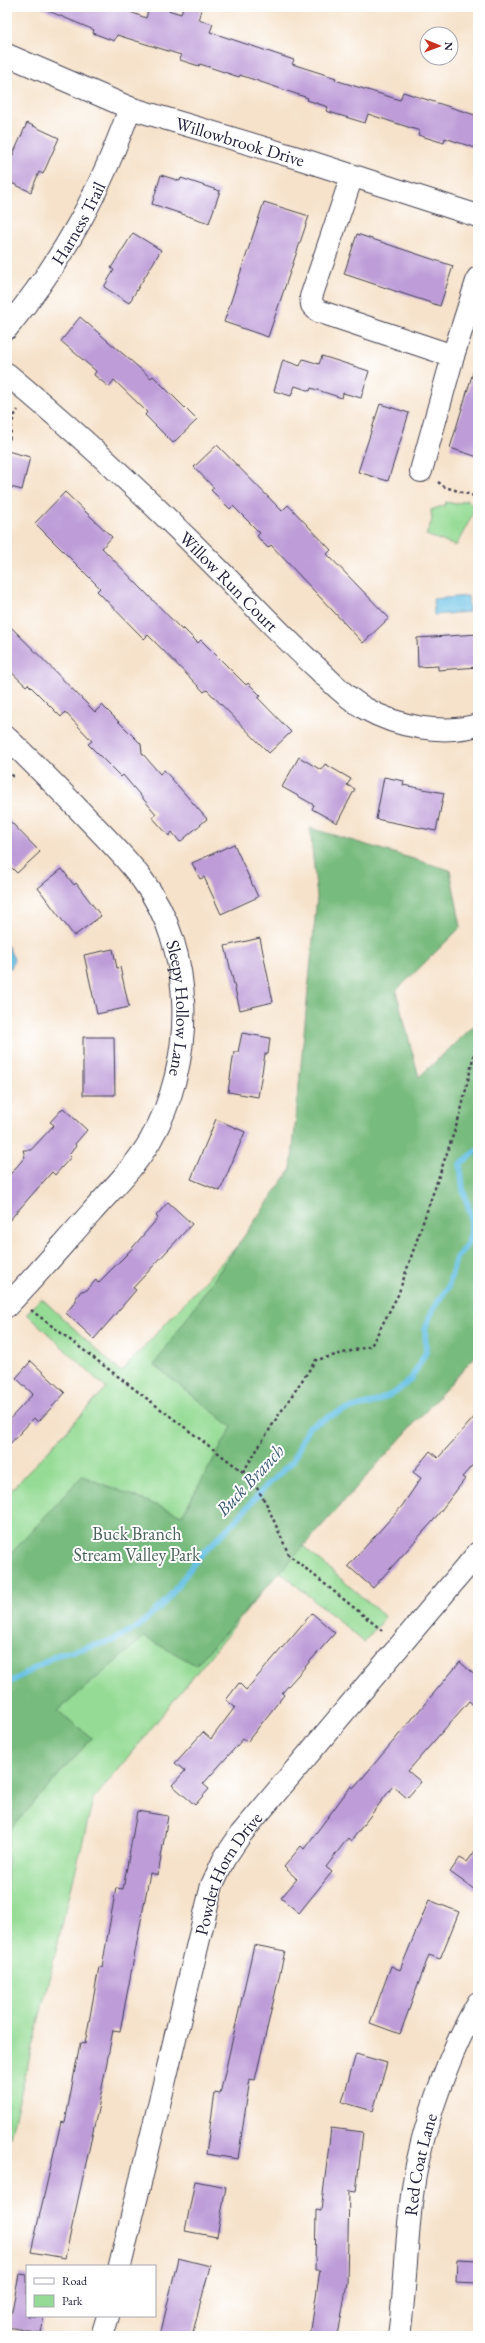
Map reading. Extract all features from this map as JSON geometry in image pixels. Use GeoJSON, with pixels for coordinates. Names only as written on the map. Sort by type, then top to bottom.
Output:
{"type":"FeatureCollection","features":[{"type":"Feature","properties":{"kind":"street","name":"Willowbrook Drive"},"geometry":{"type":"LineString","coordinates":[[7,55],[130,108],[478,216]]}},
{"type":"Feature","properties":{"kind":"street","name":"Harness Trail"},"geometry":{"type":"LineString","coordinates":[[7,328],[50,273],[81,222],[106,174],[130,108]]}},
{"type":"Feature","properties":{"kind":"street"},"geometry":{"type":"LineString","coordinates":[[352,176],[311,297],[312,305],[318,311],[452,356]]}},
{"type":"Feature","properties":{"kind":"street"},"geometry":{"type":"LineString","coordinates":[[421,471],[452,356],[478,278]]}},
{"type":"Feature","properties":{"kind":"street","name":"Willow Run Court"},"geometry":{"type":"LineString","coordinates":[[7,374],[108,461],[287,640],[350,699],[382,717],[406,725],[452,728],[478,725]]}},
{"type":"Feature","properties":{"kind":"street","name":"Sleepy Hollow Lane"},"geometry":{"type":"LineString","coordinates":[[7,738],[110,842],[142,879],[163,917],[171,939],[179,965],[184,997],[184,1037],[179,1063],[166,1108],[150,1142],[123,1177],[11,1301]]}},
{"type":"Feature","properties":{"kind":"street","name":"Powder Horn Drive"},"geometry":{"type":"LineString","coordinates":[[120,2265],[212,1885],[224,1859],[241,1834],[478,1553]]}},
{"type":"Feature","properties":{"kind":"street","name":"Red Coat Lane"},"geometry":{"type":"LineString","coordinates":[[399,2336],[413,2186],[425,2134],[436,2096],[478,2002]]}},
{"type":"Feature","properties":{"kind":"street"},"geometry":{"type":"LineString","coordinates":[[102,2336],[108,2317]]}},
{"type":"Feature","properties":{"kind":"path"},"geometry":{"type":"LineString","coordinates":[[7,445],[10,440],[11,423],[15,413],[24,402],[34,396]]}},
{"type":"Feature","properties":{"kind":"path"},"geometry":{"type":"LineString","coordinates":[[421,471],[445,487],[478,497]]}},
{"type":"Feature","properties":{"kind":"path"},"geometry":{"type":"LineString","coordinates":[[243,1472],[278,1416],[316,1360],[371,1346],[398,1295],[460,1115],[478,1037]]}},
{"type":"Feature","properties":{"kind":"path"},"geometry":{"type":"LineString","coordinates":[[11,1301],[251,1478],[268,1505],[289,1555],[400,1645]]}},
{"type":"Feature","properties":{"kind":"green space"},"geometry":{"type":"Polygon","coordinates":[[[467,500],[476,508],[456,546],[426,535],[432,520],[431,510],[445,505],[446,502],[456,504],[467,500]]]}},
{"type":"Feature","properties":{"kind":"green space","name":"Buck Branch Stream Valley Park"},"geometry":{"type":"Polygon","coordinates":[[[310,828],[450,870],[461,927],[396,991],[419,1077],[478,1022],[478,1353],[196,1665],[144,1637],[58,1711],[92,1738],[7,1833],[7,1558],[82,1476],[182,1515],[232,1427],[154,1365],[291,1169],[317,897],[310,828]]]}},
{"type":"Feature","properties":{"kind":"green space","name":"Buck Branch Stream Valley Park"},"geometry":{"type":"Polygon","coordinates":[[[340,1134],[303,1546],[385,1617],[364,1642],[279,1571],[93,1800],[7,2149],[7,1495],[106,1388],[27,1314],[41,1298],[121,1372],[340,1134]]]}},
{"type":"Feature","properties":{"kind":"water"},"geometry":{"type":"Polygon","coordinates":[[[468,596],[469,612],[434,615],[433,599],[468,596]]]}},
{"type":"Feature","properties":{"kind":"water"},"geometry":{"type":"Polygon","coordinates":[[[7,945],[14,959],[11,968],[7,968],[7,945]]]}},
{"type":"Feature","properties":{"kind":"building"},"geometry":{"type":"Polygon","coordinates":[[[39,7],[117,7],[146,18],[149,7],[158,7],[181,14],[183,7],[202,7],[198,20],[213,24],[210,32],[294,60],[292,64],[336,78],[335,80],[400,100],[403,92],[478,116],[478,149],[445,138],[444,143],[418,135],[420,131],[368,114],[365,123],[326,111],[328,107],[307,100],[308,98],[240,75],[239,77],[200,64],[199,66],[180,60],[181,55],[117,35],[114,41],[93,33],[94,30],[39,7]]]}},
{"type":"Feature","properties":{"kind":"building"},"geometry":{"type":"Polygon","coordinates":[[[27,123],[59,138],[43,174],[39,172],[31,192],[7,181],[7,157],[11,159],[27,123]]]}},
{"type":"Feature","properties":{"kind":"building"},"geometry":{"type":"Polygon","coordinates":[[[161,175],[180,181],[181,178],[220,191],[209,223],[152,204],[161,175]]]}},
{"type":"Feature","properties":{"kind":"building"},"geometry":{"type":"Polygon","coordinates":[[[264,202],[309,216],[268,337],[224,322],[264,202]]]}},
{"type":"Feature","properties":{"kind":"building"},"geometry":{"type":"Polygon","coordinates":[[[133,233],[161,250],[129,303],[104,287],[114,270],[111,268],[133,233]]]}},
{"type":"Feature","properties":{"kind":"building"},"geometry":{"type":"Polygon","coordinates":[[[357,234],[453,266],[440,306],[344,274],[357,234]]]}},
{"type":"Feature","properties":{"kind":"building"},"geometry":{"type":"Polygon","coordinates":[[[80,317],[151,378],[153,376],[197,420],[173,443],[145,415],[147,412],[114,380],[109,387],[94,375],[96,371],[61,341],[80,317]]]}},
{"type":"Feature","properties":{"kind":"building"},"geometry":{"type":"Polygon","coordinates":[[[322,356],[369,371],[361,398],[343,393],[342,398],[311,388],[310,391],[295,386],[291,396],[274,391],[283,360],[300,366],[303,359],[319,364],[322,356]]]}},
{"type":"Feature","properties":{"kind":"building"},"geometry":{"type":"Polygon","coordinates":[[[474,369],[478,370],[478,457],[450,448],[474,369]]]}},
{"type":"Feature","properties":{"kind":"building"},"geometry":{"type":"Polygon","coordinates":[[[380,404],[409,413],[388,481],[358,472],[380,404]]]}},
{"type":"Feature","properties":{"kind":"building"},"geometry":{"type":"Polygon","coordinates":[[[217,445],[282,511],[288,505],[331,550],[327,554],[389,618],[363,643],[271,545],[268,548],[262,542],[257,536],[260,533],[233,506],[230,509],[211,490],[214,488],[194,467],[217,445]]]}},
{"type":"Feature","properties":{"kind":"building"},"geometry":{"type":"Polygon","coordinates":[[[7,451],[30,457],[22,490],[7,486],[7,451]]]}},
{"type":"Feature","properties":{"kind":"building"},"geometry":{"type":"Polygon","coordinates":[[[65,492],[112,537],[102,548],[182,630],[183,628],[198,643],[201,640],[246,685],[248,683],[261,696],[258,698],[291,732],[269,753],[207,690],[204,692],[148,635],[144,639],[97,591],[100,588],[35,523],[65,492]]]}},
{"type":"Feature","properties":{"kind":"building"},"geometry":{"type":"Polygon","coordinates":[[[7,623],[95,712],[102,705],[141,744],[142,753],[160,774],[164,770],[207,819],[180,842],[172,832],[169,836],[152,817],[156,814],[123,775],[121,777],[88,744],[92,741],[65,712],[61,717],[28,684],[26,686],[7,668],[7,623]]]}},
{"type":"Feature","properties":{"kind":"building"},"geometry":{"type":"Polygon","coordinates":[[[478,634],[478,667],[438,670],[438,666],[418,667],[417,638],[478,634]]]}},
{"type":"Feature","properties":{"kind":"building"},"geometry":{"type":"Polygon","coordinates":[[[299,757],[321,770],[325,764],[351,779],[347,785],[355,789],[337,823],[312,809],[314,805],[282,787],[299,757]]]}},
{"type":"Feature","properties":{"kind":"building"},"geometry":{"type":"Polygon","coordinates":[[[384,777],[404,781],[403,785],[444,793],[436,831],[376,819],[384,777]]]}},
{"type":"Feature","properties":{"kind":"building"},"geometry":{"type":"Polygon","coordinates":[[[7,818],[40,852],[17,873],[7,863],[7,818]]]}},
{"type":"Feature","properties":{"kind":"building"},"geometry":{"type":"Polygon","coordinates":[[[234,844],[258,897],[221,914],[204,877],[200,879],[192,863],[234,844]]]}},
{"type":"Feature","properties":{"kind":"building"},"geometry":{"type":"Polygon","coordinates":[[[62,869],[74,885],[76,883],[101,916],[74,936],[38,888],[62,869]]]}},
{"type":"Feature","properties":{"kind":"building"},"geometry":{"type":"Polygon","coordinates":[[[260,938],[273,1002],[240,1010],[225,946],[260,938]]]}},
{"type":"Feature","properties":{"kind":"building"},"geometry":{"type":"Polygon","coordinates":[[[113,949],[117,968],[120,967],[129,1007],[97,1014],[84,955],[113,949]]]}},
{"type":"Feature","properties":{"kind":"building"},"geometry":{"type":"Polygon","coordinates":[[[242,1033],[270,1038],[268,1054],[265,1054],[258,1097],[228,1092],[234,1052],[238,1052],[242,1033]]]}},
{"type":"Feature","properties":{"kind":"building"},"geometry":{"type":"Polygon","coordinates":[[[83,1037],[114,1037],[115,1095],[83,1095],[83,1037]]]}},
{"type":"Feature","properties":{"kind":"building"},"geometry":{"type":"Polygon","coordinates":[[[63,1108],[87,1130],[75,1144],[76,1146],[69,1155],[71,1157],[55,1175],[52,1172],[7,1223],[7,1178],[25,1157],[23,1150],[31,1150],[54,1125],[50,1122],[63,1108]]]}},
{"type":"Feature","properties":{"kind":"building"},"geometry":{"type":"Polygon","coordinates":[[[216,1119],[245,1132],[220,1191],[191,1179],[216,1119]]]}},
{"type":"Feature","properties":{"kind":"building"},"geometry":{"type":"Polygon","coordinates":[[[168,1202],[192,1224],[133,1288],[136,1290],[94,1339],[66,1313],[76,1301],[76,1298],[81,1291],[87,1290],[96,1280],[98,1283],[127,1254],[158,1218],[156,1216],[168,1202]]]}},
{"type":"Feature","properties":{"kind":"building"},"geometry":{"type":"Polygon","coordinates":[[[31,1361],[65,1393],[38,1422],[34,1418],[7,1447],[7,1422],[33,1394],[16,1378],[31,1361]]]}},
{"type":"Feature","properties":{"kind":"building"},"geometry":{"type":"Polygon","coordinates":[[[478,1413],[478,1459],[462,1477],[465,1479],[433,1521],[373,1588],[348,1566],[402,1506],[421,1478],[413,1472],[430,1451],[438,1458],[478,1413]]]}},
{"type":"Feature","properties":{"kind":"building"},"geometry":{"type":"Polygon","coordinates":[[[312,1613],[335,1633],[282,1693],[284,1695],[247,1742],[243,1739],[203,1784],[209,1789],[195,1805],[172,1785],[185,1771],[175,1763],[203,1732],[211,1739],[235,1707],[226,1700],[239,1683],[246,1690],[312,1613]]]}},
{"type":"Feature","properties":{"kind":"building"},"geometry":{"type":"Polygon","coordinates":[[[460,1662],[478,1678],[478,1709],[469,1701],[408,1771],[421,1782],[407,1798],[393,1786],[351,1841],[348,1838],[326,1867],[332,1872],[299,1913],[281,1898],[297,1879],[284,1867],[301,1846],[304,1849],[351,1786],[354,1788],[460,1662]]]}},
{"type":"Feature","properties":{"kind":"building"},"geometry":{"type":"Polygon","coordinates":[[[137,1811],[168,1816],[158,1875],[150,1873],[120,2031],[113,2030],[98,2109],[65,2258],[31,2252],[61,2122],[65,2123],[80,2043],[85,2044],[99,1967],[102,1967],[116,1888],[123,1889],[137,1811]]]}},
{"type":"Feature","properties":{"kind":"building"},"geometry":{"type":"Polygon","coordinates":[[[478,1847],[478,1892],[450,1872],[460,1858],[467,1862],[478,1847]]]}},
{"type":"Feature","properties":{"kind":"building"},"geometry":{"type":"Polygon","coordinates":[[[429,1900],[459,1912],[440,1959],[429,1955],[400,2034],[370,2023],[391,1966],[400,1970],[429,1900]]]}},
{"type":"Feature","properties":{"kind":"building"},"geometry":{"type":"Polygon","coordinates":[[[254,1945],[285,1951],[255,2080],[250,2079],[238,2159],[206,2154],[215,2093],[220,2094],[254,1945]]]}},
{"type":"Feature","properties":{"kind":"building"},"geometry":{"type":"Polygon","coordinates":[[[356,2054],[387,2063],[373,2111],[342,2102],[356,2054]]]}},
{"type":"Feature","properties":{"kind":"building"},"geometry":{"type":"Polygon","coordinates":[[[331,2128],[363,2132],[356,2192],[349,2191],[347,2283],[338,2336],[310,2336],[320,2270],[315,2270],[316,2210],[321,2211],[331,2128]]]}},
{"type":"Feature","properties":{"kind":"building"},"geometry":{"type":"Polygon","coordinates":[[[195,2181],[226,2187],[217,2237],[185,2231],[195,2181]]]}},
{"type":"Feature","properties":{"kind":"building"},"geometry":{"type":"Polygon","coordinates":[[[178,2258],[210,2266],[192,2336],[160,2336],[178,2258]]]}},
{"type":"Feature","properties":{"kind":"building"},"geometry":{"type":"Polygon","coordinates":[[[457,2259],[478,2260],[478,2283],[456,2282],[457,2259]]]}},
{"type":"Feature","properties":{"kind":"building"},"geometry":{"type":"Polygon","coordinates":[[[19,2274],[26,2275],[26,2317],[44,2317],[41,2333],[7,2327],[7,2316],[11,2316],[19,2274]]]}},
{"type":"Feature","properties":{"kind":"waterway","name":"Buck Branch"},"geometry":{"type":"LineString","coordinates":[[7,1684],[57,1655],[112,1641],[138,1627],[167,1600],[198,1558],[237,1519],[265,1487],[293,1461],[308,1427],[341,1411],[373,1403],[396,1392],[411,1379],[426,1352],[425,1329],[434,1307],[448,1287],[456,1258],[466,1246],[471,1233],[471,1215],[463,1190],[460,1164],[478,1150]]}}]}
